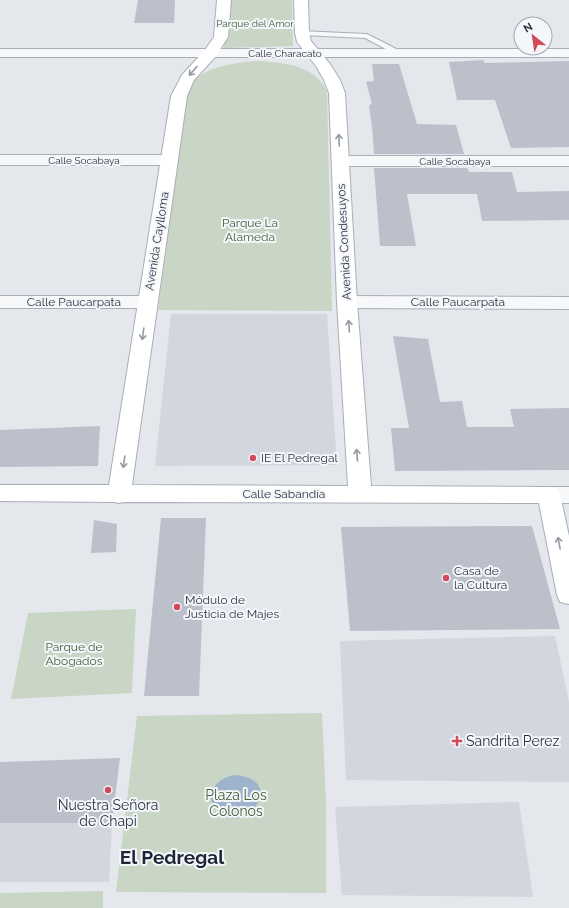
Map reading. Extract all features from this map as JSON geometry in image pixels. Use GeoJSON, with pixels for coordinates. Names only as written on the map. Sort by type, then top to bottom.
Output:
{"type":"FeatureCollection","features":[{"type":"Feature","properties":{"kind":"main road","name":"Avenida Caylloma"},"geometry":{"type":"LineString","coordinates":[[119,495],[178,96],[187,78],[211,53],[221,37],[224,0]]}},
{"type":"Feature","properties":{"kind":"main road","name":"Avenida Condesuyos"},"geometry":{"type":"LineString","coordinates":[[301,0],[302,33],[304,42],[322,64],[332,80],[337,93],[347,302],[360,494]]}},
{"type":"Feature","properties":{"kind":"main road","name":"Calle Sabandía"},"geometry":{"type":"LineString","coordinates":[[0,493],[119,495],[559,495]]}},
{"type":"Feature","properties":{"kind":"main road"},"geometry":{"type":"LineString","coordinates":[[559,495],[569,595]]}},
{"type":"Feature","properties":{"kind":"street","name":"Calle Characato"},"geometry":{"type":"LineString","coordinates":[[0,53],[569,54]]}},
{"type":"Feature","properties":{"kind":"street","name":"Calle Socabaya"},"geometry":{"type":"LineString","coordinates":[[0,160],[169,160]]}},
{"type":"Feature","properties":{"kind":"street","name":"Calle Socabaya"},"geometry":{"type":"LineString","coordinates":[[340,161],[569,161]]}},
{"type":"Feature","properties":{"kind":"street","name":"Calle Paucarpata"},"geometry":{"type":"LineString","coordinates":[[0,302],[148,302]]}},
{"type":"Feature","properties":{"kind":"street","name":"Calle Paucarpata"},"geometry":{"type":"LineString","coordinates":[[347,302],[569,303]]}},
{"type":"Feature","properties":{"kind":"lane"},"geometry":{"type":"LineString","coordinates":[[302,33],[367,36],[400,53]]}},
{"type":"Feature","properties":{"kind":"shaded area"},"geometry":{"type":"Polygon","coordinates":[[[171,314],[327,314],[337,465],[155,466],[171,314]]]}},
{"type":"Feature","properties":{"kind":"shaded area","name":"Sandrita Perez"},"geometry":{"type":"Polygon","coordinates":[[[555,636],[569,702],[569,782],[346,780],[340,641],[555,636]]]}},
{"type":"Feature","properties":{"kind":"shaded area"},"geometry":{"type":"Polygon","coordinates":[[[519,802],[533,897],[342,895],[335,807],[519,802]]]}},
{"type":"Feature","properties":{"kind":"shaded area"},"geometry":{"type":"Polygon","coordinates":[[[0,823],[112,823],[109,882],[0,882],[0,823]]]}},
{"type":"Feature","properties":{"kind":"green space","name":"Parque del Amor"},"geometry":{"type":"Polygon","coordinates":[[[229,0],[292,0],[293,46],[224,48],[229,0]]]}},
{"type":"Feature","properties":{"kind":"green space","name":"Parque La Alameda"},"geometry":{"type":"Polygon","coordinates":[[[256,61],[287,64],[307,71],[322,83],[327,92],[332,311],[158,310],[186,95],[191,84],[207,72],[223,66],[256,61]]]}},
{"type":"Feature","properties":{"kind":"green space","name":"Parque de Abogados"},"geometry":{"type":"Polygon","coordinates":[[[136,609],[132,693],[11,699],[28,613],[136,609]]]}},
{"type":"Feature","properties":{"kind":"green space","name":"Plaza Los Colonos"},"geometry":{"type":"Polygon","coordinates":[[[322,713],[326,804],[326,893],[116,892],[137,716],[322,713]]]}},
{"type":"Feature","properties":{"kind":"green space"},"geometry":{"type":"Polygon","coordinates":[[[103,891],[103,908],[0,908],[0,893],[103,891]]]}},
{"type":"Feature","properties":{"kind":"water"},"geometry":{"type":"Polygon","coordinates":[[[234,775],[252,779],[260,788],[260,798],[254,808],[244,816],[233,819],[221,814],[211,800],[215,786],[221,780],[234,775]]]}},
{"type":"Feature","properties":{"kind":"building"},"geometry":{"type":"Polygon","coordinates":[[[138,0],[175,0],[174,23],[134,23],[138,0]]]}},
{"type":"Feature","properties":{"kind":"building"},"geometry":{"type":"Polygon","coordinates":[[[483,60],[485,63],[569,61],[569,147],[511,148],[495,100],[457,100],[449,62],[483,60]]]}},
{"type":"Feature","properties":{"kind":"building"},"geometry":{"type":"Polygon","coordinates":[[[372,64],[399,64],[417,124],[456,125],[464,154],[374,154],[369,105],[372,104],[366,82],[374,81],[372,64]]]}},
{"type":"Feature","properties":{"kind":"building"},"geometry":{"type":"Polygon","coordinates":[[[374,168],[467,168],[469,172],[512,172],[517,192],[569,191],[569,220],[482,221],[477,194],[407,194],[416,246],[380,246],[374,168]]]}},
{"type":"Feature","properties":{"kind":"building"},"geometry":{"type":"Polygon","coordinates":[[[393,336],[428,339],[440,402],[462,401],[467,427],[514,427],[510,409],[569,408],[569,470],[395,471],[391,428],[409,428],[393,336]]]}},
{"type":"Feature","properties":{"kind":"building"},"geometry":{"type":"Polygon","coordinates":[[[100,426],[98,466],[0,467],[0,430],[100,426]]]}},
{"type":"Feature","properties":{"kind":"building","name":"Módulo de Justicia de Majes"},"geometry":{"type":"Polygon","coordinates":[[[161,518],[206,518],[199,696],[144,696],[161,518]]]}},
{"type":"Feature","properties":{"kind":"building"},"geometry":{"type":"Polygon","coordinates":[[[94,520],[117,524],[116,552],[91,553],[94,520]]]}},
{"type":"Feature","properties":{"kind":"building","name":"Casa de la Cultura"},"geometry":{"type":"Polygon","coordinates":[[[532,526],[560,629],[350,631],[341,527],[532,526]]]}},
{"type":"Feature","properties":{"kind":"building"},"geometry":{"type":"Polygon","coordinates":[[[120,758],[112,823],[0,823],[0,762],[120,758]]]}},
{"type":"Feature","properties":{"kind":"place","name":"IE El Pedregal"},"geometry":{"type":"Point","coordinates":[253,458]}},
{"type":"Feature","properties":{"kind":"place","name":"Casa de la Cultura"},"geometry":{"type":"Point","coordinates":[446,578]}},
{"type":"Feature","properties":{"kind":"place","name":"Módulo de Justicia de Majes"},"geometry":{"type":"Point","coordinates":[177,607]}},
{"type":"Feature","properties":{"kind":"place","name":"Sandrita Perez"},"geometry":{"type":"Point","coordinates":[457,741]}},
{"type":"Feature","properties":{"kind":"place","name":"Nuestra Señora de Chapi"},"geometry":{"type":"Point","coordinates":[108,790]}},
{"type":"Feature","properties":{"kind":"district","name":"El Pedregal"},"geometry":{"type":"Point","coordinates":[172,857]}}]}
